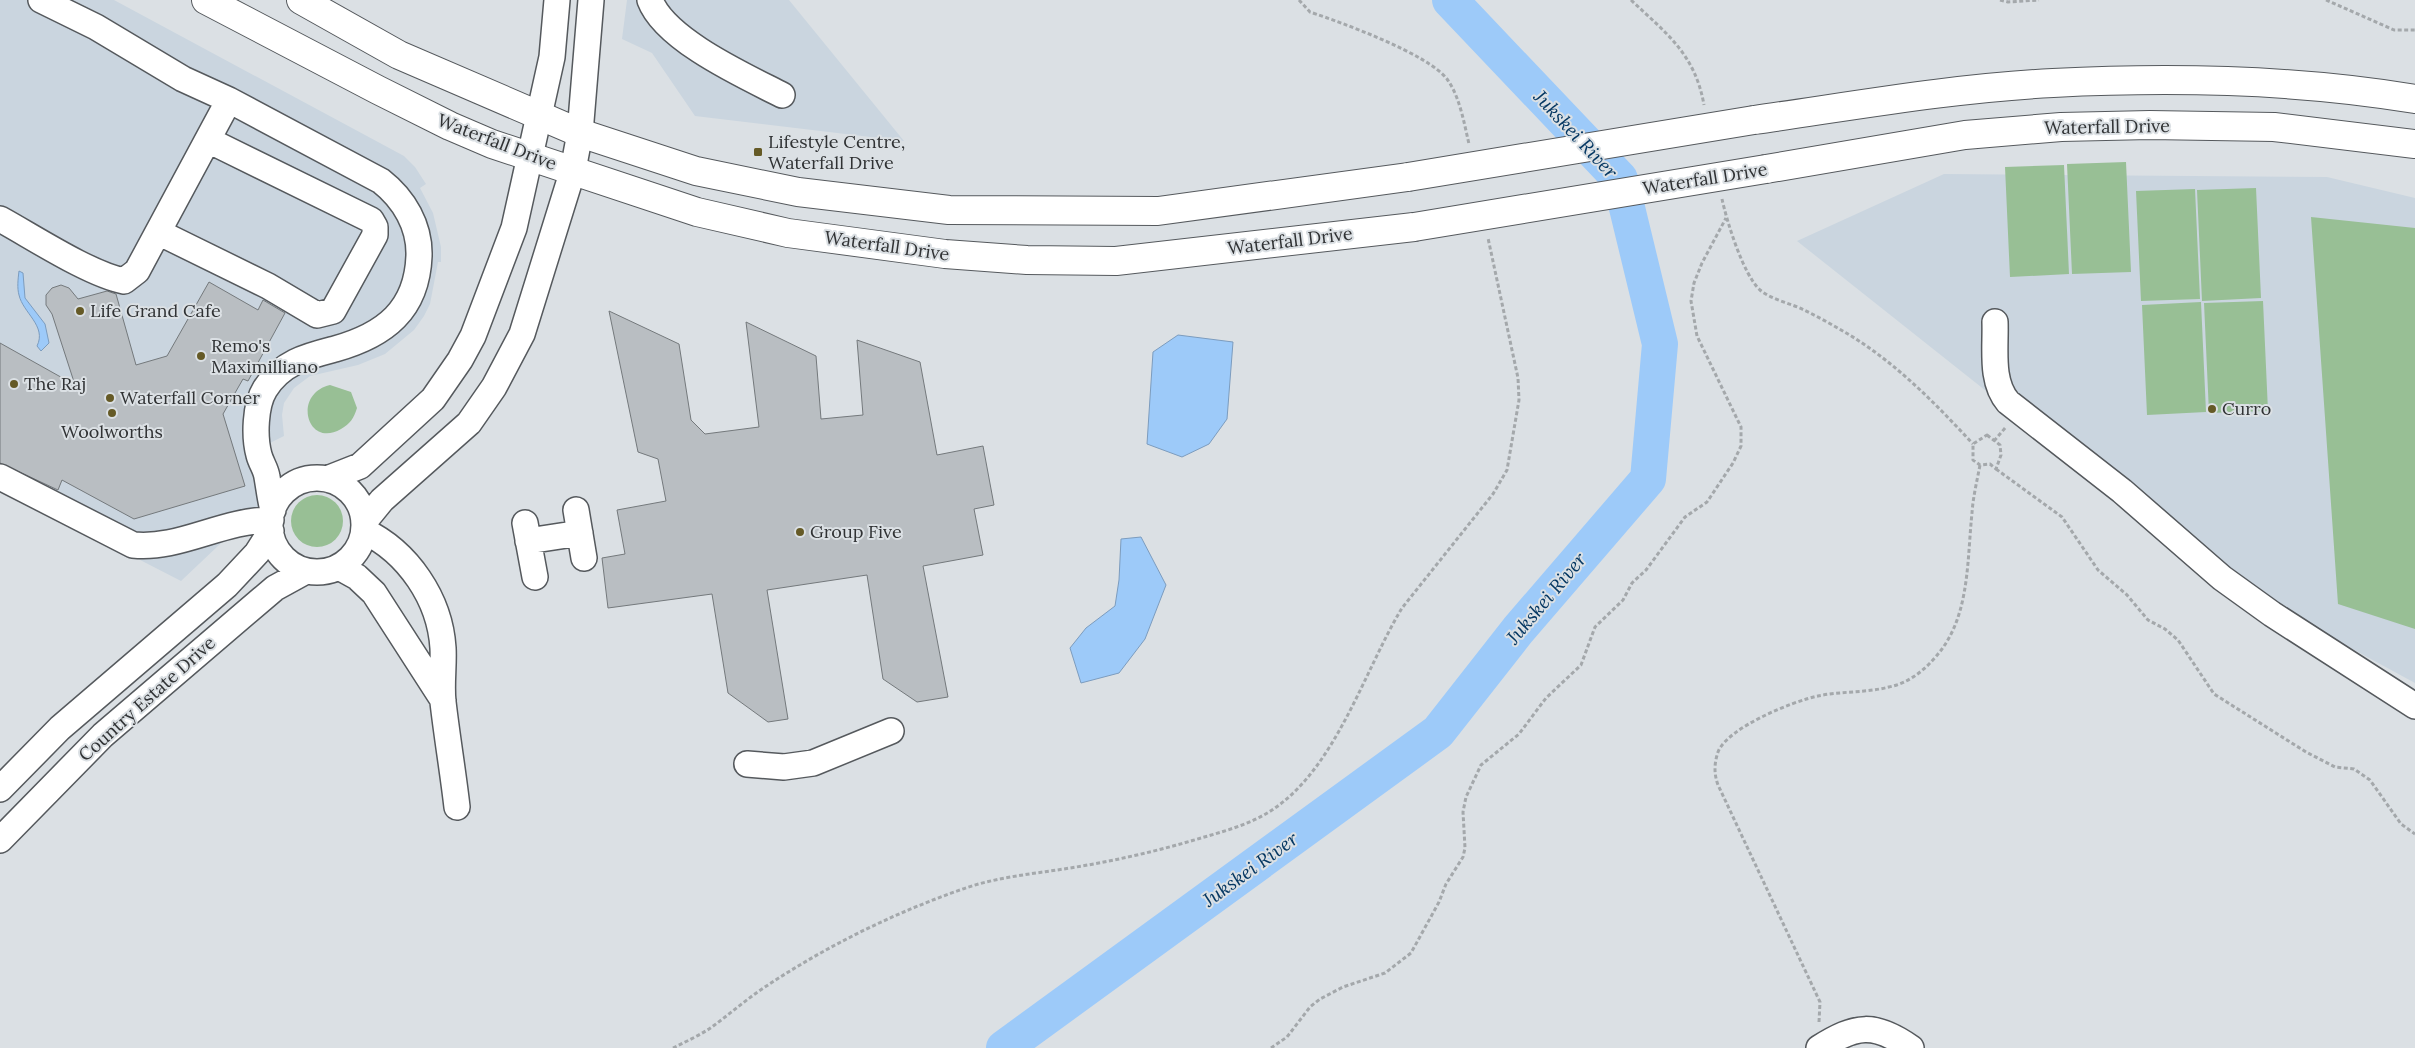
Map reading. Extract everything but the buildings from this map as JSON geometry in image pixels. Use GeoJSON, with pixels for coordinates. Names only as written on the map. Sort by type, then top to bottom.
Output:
{"type":"FeatureCollection","features":[{"type":"Feature","properties":{"kind":"main road","name":"Waterfall Drive"},"geometry":{"type":"LineString","coordinates":[[206,0],[450,126],[529,156],[697,212],[788,233],[945,254],[1027,260],[1116,261],[1414,227],[1965,135],[2061,127],[2150,125],[2274,127],[2415,144]]}},
{"type":"Feature","properties":{"kind":"main road"},"geometry":{"type":"LineString","coordinates":[[301,0],[399,55],[580,133],[696,170],[734,180],[798,192],[949,210],[1158,211],[1408,177],[1754,120],[1938,94],[2053,83],[2212,80],[2296,84],[2415,99]]}},
{"type":"Feature","properties":{"kind":"street"},"geometry":{"type":"LineString","coordinates":[[41,0],[96,28],[183,79],[229,100],[381,182],[393,191],[406,207],[415,226],[419,248],[418,271],[405,306],[388,326],[368,337],[302,358],[278,373],[265,389],[259,405],[256,442],[267,475],[274,544],[282,556],[293,565],[306,571],[318,572],[343,564],[371,531],[382,500],[468,423],[494,387],[522,334],[573,170],[580,133],[591,0]]}},
{"type":"Feature","properties":{"kind":"street"},"geometry":{"type":"LineString","coordinates":[[271,520],[286,490],[297,482],[318,479],[360,466],[433,399],[460,360],[473,336],[514,228],[552,57],[557,0]]}},
{"type":"Feature","properties":{"kind":"street"},"geometry":{"type":"LineString","coordinates":[[650,0],[663,22],[675,32],[720,63],[782,95]]}},
{"type":"Feature","properties":{"kind":"street"},"geometry":{"type":"LineString","coordinates":[[0,219],[113,279],[124,281],[137,271],[229,100]]}},
{"type":"Feature","properties":{"kind":"street"},"geometry":{"type":"LineString","coordinates":[[158,232],[268,286],[317,315],[334,311],[375,235],[375,227],[371,220],[208,140]]}},
{"type":"Feature","properties":{"kind":"street"},"geometry":{"type":"LineString","coordinates":[[1995,322],[1996,378],[2001,394],[2008,402],[2122,491],[2222,578],[2272,614],[2412,699]]}},
{"type":"Feature","properties":{"kind":"street"},"geometry":{"type":"LineString","coordinates":[[256,442],[285,472],[297,478],[318,479],[341,485],[353,494],[361,507],[371,531],[410,568],[432,602],[440,625],[443,647],[436,676]]}},
{"type":"Feature","properties":{"kind":"street"},"geometry":{"type":"LineString","coordinates":[[0,477],[133,545],[157,546],[219,527],[242,522],[271,520]]}},
{"type":"Feature","properties":{"kind":"street","name":"Country Estate Drive"},"geometry":{"type":"LineString","coordinates":[[0,789],[60,728],[227,585],[257,553],[271,520]]}},
{"type":"Feature","properties":{"kind":"street"},"geometry":{"type":"LineString","coordinates":[[534,577],[527,532],[578,522],[584,558]]}},
{"type":"Feature","properties":{"kind":"street"},"geometry":{"type":"LineString","coordinates":[[343,564],[374,574],[387,586],[436,676],[443,700],[458,807]]}},
{"type":"Feature","properties":{"kind":"street","name":"Country Estate Drive"},"geometry":{"type":"LineString","coordinates":[[0,840],[103,735],[275,588],[306,571]]}},
{"type":"Feature","properties":{"kind":"street"},"geometry":{"type":"LineString","coordinates":[[747,764],[784,767],[813,763],[891,731]]}},
{"type":"Feature","properties":{"kind":"street"},"geometry":{"type":"LineString","coordinates":[[1818,1039],[1837,1037],[1860,1029],[1872,1028],[1887,1033],[1911,1048]]}},
{"type":"Feature","properties":{"kind":"path"},"geometry":{"type":"LineString","coordinates":[[1299,0],[1310,12],[1419,57],[1438,70],[1447,80],[1457,98],[1470,151]]}},
{"type":"Feature","properties":{"kind":"path"},"geometry":{"type":"LineString","coordinates":[[1631,0],[1682,49],[1700,83],[1706,110]]}},
{"type":"Feature","properties":{"kind":"path"},"geometry":{"type":"LineString","coordinates":[[2000,0],[2008,2],[2039,0]]}},
{"type":"Feature","properties":{"kind":"path"},"geometry":{"type":"LineString","coordinates":[[2326,0],[2394,30],[2415,30]]}},
{"type":"Feature","properties":{"kind":"path"},"geometry":{"type":"LineString","coordinates":[[1721,192],[1726,218],[1748,272],[1760,290],[1804,310],[1849,335],[1889,363],[1929,396],[1973,444],[1973,460],[1980,465],[1990,464],[2062,517],[2098,570],[2127,595],[2148,620],[2165,629],[2178,640],[2214,694],[2306,752],[2335,767],[2354,769],[2370,780],[2401,824],[2415,834]]}},
{"type":"Feature","properties":{"kind":"path"},"geometry":{"type":"LineString","coordinates":[[1270,1048],[1287,1037],[1310,1007],[1320,999],[1343,987],[1385,974],[1410,952],[1439,902],[1446,884],[1463,857],[1465,848],[1463,812],[1466,797],[1481,764],[1519,734],[1546,698],[1581,665],[1595,627],[1623,600],[1632,583],[1646,570],[1686,517],[1708,502],[1734,463],[1741,446],[1741,427],[1697,336],[1691,302],[1694,283],[1702,263],[1726,218]]}},
{"type":"Feature","properties":{"kind":"path"},"geometry":{"type":"LineString","coordinates":[[673,1048],[708,1029],[759,991],[817,956],[851,937],[918,906],[962,889],[997,880],[1102,863],[1220,833],[1246,824],[1272,810],[1296,790],[1309,776],[1325,752],[1350,709],[1402,608],[1493,494],[1507,470],[1519,400],[1518,378],[1488,237]]}},
{"type":"Feature","properties":{"kind":"path"},"geometry":{"type":"LineString","coordinates":[[1973,444],[1987,436],[2000,445],[2000,455],[1996,469]]}},
{"type":"Feature","properties":{"kind":"path"},"geometry":{"type":"LineString","coordinates":[[1818,1039],[1820,1002],[1718,785],[1714,772],[1718,751],[1734,734],[1773,710],[1817,696],[1890,687],[1918,675],[1940,653],[1954,627],[1966,584],[1972,511],[1980,465]]}},
{"type":"Feature","properties":{"kind":"shaded area","name":"Waterfall Corner"},"geometry":{"type":"Polygon","coordinates":[[[0,0],[114,0],[404,156],[415,167],[426,184],[420,188],[433,213],[441,247],[441,262],[438,262],[430,304],[424,316],[414,330],[385,354],[358,365],[310,376],[294,388],[284,403],[282,415],[284,436],[248,454],[257,473],[258,508],[181,581],[0,488],[0,0]]]}},
{"type":"Feature","properties":{"kind":"shaded area"},"geometry":{"type":"Polygon","coordinates":[[[627,0],[789,0],[904,141],[695,116],[652,53],[622,39],[627,0]]]}},
{"type":"Feature","properties":{"kind":"shaded area","name":"Curro"},"geometry":{"type":"Polygon","coordinates":[[[1944,174],[2327,177],[2415,198],[2415,683],[2222,578],[1797,241],[1944,174]]]}},
{"type":"Feature","properties":{"kind":"green space"},"geometry":{"type":"Polygon","coordinates":[[[2126,162],[2131,272],[2072,274],[2067,164],[2126,162]]]}},
{"type":"Feature","properties":{"kind":"green space"},"geometry":{"type":"Polygon","coordinates":[[[2064,165],[2069,274],[2010,277],[2005,167],[2064,165]]]}},
{"type":"Feature","properties":{"kind":"green space"},"geometry":{"type":"Polygon","coordinates":[[[2256,188],[2261,298],[2202,301],[2197,190],[2256,188]]]}},
{"type":"Feature","properties":{"kind":"green space"},"geometry":{"type":"Polygon","coordinates":[[[2195,189],[2200,299],[2141,301],[2136,191],[2195,189]]]}},
{"type":"Feature","properties":{"kind":"green space"},"geometry":{"type":"Polygon","coordinates":[[[2311,217],[2415,228],[2415,629],[2338,604],[2311,217]]]}},
{"type":"Feature","properties":{"kind":"green space"},"geometry":{"type":"Polygon","coordinates":[[[2263,301],[2268,411],[2209,413],[2204,303],[2263,301]]]}},
{"type":"Feature","properties":{"kind":"green space"},"geometry":{"type":"Polygon","coordinates":[[[2201,302],[2206,412],[2147,415],[2142,305],[2201,302]]]}},
{"type":"Feature","properties":{"kind":"green space"},"geometry":{"type":"Polygon","coordinates":[[[330,385],[351,392],[357,408],[353,418],[341,429],[329,433],[320,432],[308,418],[308,408],[311,398],[318,390],[330,385]]]}},
{"type":"Feature","properties":{"kind":"green space"},"geometry":{"type":"Polygon","coordinates":[[[317,495],[327,497],[335,503],[341,511],[343,521],[341,531],[335,539],[327,545],[317,547],[307,545],[299,539],[293,531],[291,521],[293,511],[299,503],[307,497],[317,495]]]}},
{"type":"Feature","properties":{"kind":"water"},"geometry":{"type":"Polygon","coordinates":[[[19,271],[23,273],[25,298],[45,324],[49,343],[41,351],[37,346],[39,332],[37,326],[21,302],[19,295],[19,271]]]}},
{"type":"Feature","properties":{"kind":"water"},"geometry":{"type":"Polygon","coordinates":[[[1178,335],[1233,342],[1227,419],[1209,444],[1182,457],[1147,444],[1153,352],[1178,335]]]}},
{"type":"Feature","properties":{"kind":"water"},"geometry":{"type":"Polygon","coordinates":[[[1141,537],[1166,585],[1145,639],[1119,673],[1081,683],[1070,648],[1086,628],[1115,606],[1119,580],[1121,539],[1141,537]]]}},
{"type":"Feature","properties":{"kind":"waterway","name":"Jukskei River"},"geometry":{"type":"LineString","coordinates":[[1004,1048],[1438,732],[1518,630],[1648,479],[1660,344],[1620,179],[1450,0]]}},
{"type":"Feature","properties":{"kind":"place","name":"Lifestyle Centre, Waterfall Drive"},"geometry":{"type":"Point","coordinates":[758,152]}},
{"type":"Feature","properties":{"kind":"place","name":"Life Grand Cafe"},"geometry":{"type":"Point","coordinates":[80,311]}},
{"type":"Feature","properties":{"kind":"place","name":"Remo's Maximilliano"},"geometry":{"type":"Point","coordinates":[201,356]}},
{"type":"Feature","properties":{"kind":"place","name":"The Raj"},"geometry":{"type":"Point","coordinates":[14,384]}},
{"type":"Feature","properties":{"kind":"place","name":"Waterfall Corner"},"geometry":{"type":"Point","coordinates":[110,398]}},
{"type":"Feature","properties":{"kind":"place","name":"Curro"},"geometry":{"type":"Point","coordinates":[2212,409]}},
{"type":"Feature","properties":{"kind":"place","name":"Woolworths"},"geometry":{"type":"Point","coordinates":[112,413]}},
{"type":"Feature","properties":{"kind":"place","name":"Group Five"},"geometry":{"type":"Point","coordinates":[800,532]}}]}
